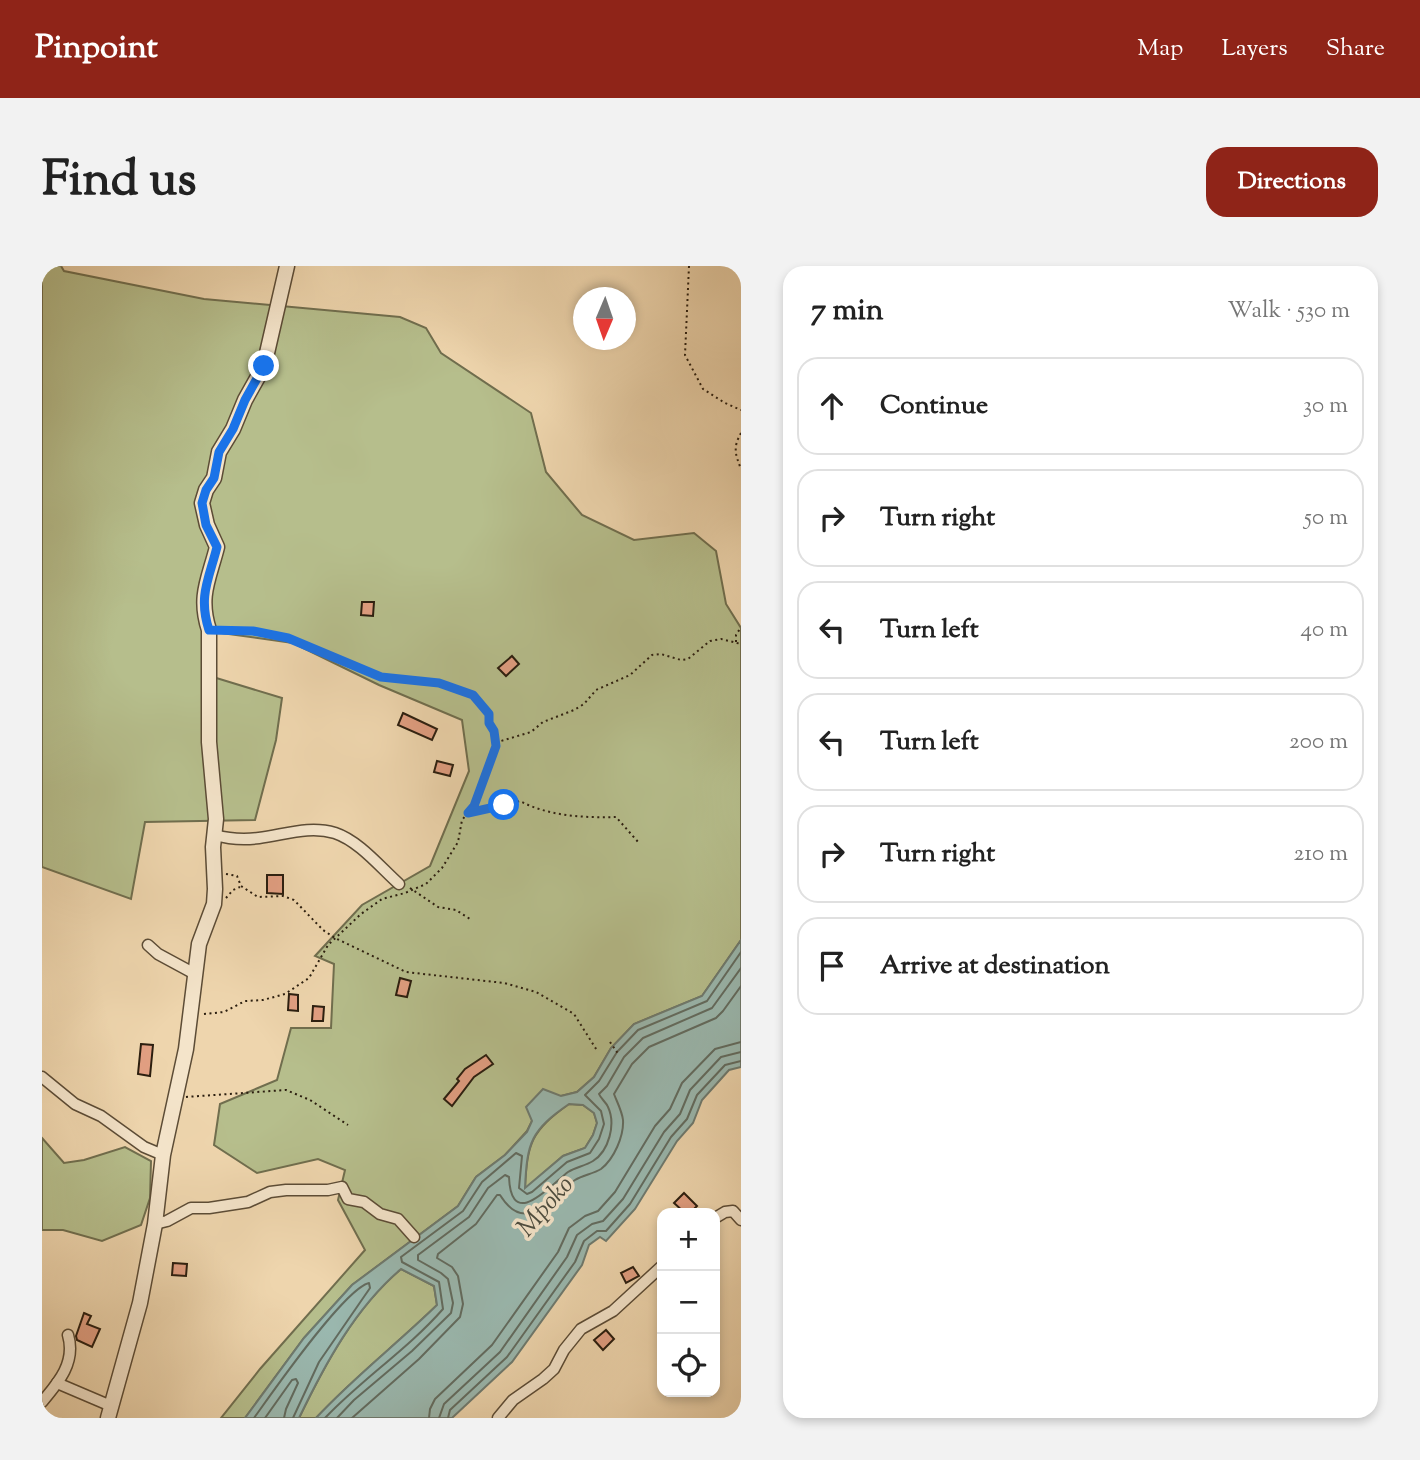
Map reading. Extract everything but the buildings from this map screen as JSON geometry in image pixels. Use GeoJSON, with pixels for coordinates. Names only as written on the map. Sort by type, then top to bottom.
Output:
{"type":"FeatureCollection","features":[{"type":"Feature","properties":{"kind":"street"},"geometry":{"type":"LineString","coordinates":[[57,1383],[109,1412],[140,1303],[155,1224],[163,1155],[192,1012],[198,944],[214,904],[216,819],[209,742],[209,630],[203,612],[203,596],[217,547],[206,525],[202,503],[214,478],[219,452],[264,366],[287,266]]}},
{"type":"Feature","properties":{"kind":"street"},"geometry":{"type":"LineString","coordinates":[[215,835],[231,839],[258,838],[298,830],[335,833],[360,848],[399,884]]}},
{"type":"Feature","properties":{"kind":"street"},"geometry":{"type":"LineString","coordinates":[[148,945],[158,954],[195,974]]}},
{"type":"Feature","properties":{"kind":"street"},"geometry":{"type":"LineString","coordinates":[[42,1077],[75,1104],[101,1116],[144,1147],[163,1155]]}},
{"type":"Feature","properties":{"kind":"street"},"geometry":{"type":"LineString","coordinates":[[155,1224],[167,1221],[191,1208],[248,1202],[270,1192],[341,1187],[348,1199],[364,1202],[380,1214],[398,1219],[414,1237]]}},
{"type":"Feature","properties":{"kind":"street"},"geometry":{"type":"LineString","coordinates":[[720,1216],[733,1211],[741,1220]]}},
{"type":"Feature","properties":{"kind":"street"},"geometry":{"type":"LineString","coordinates":[[498,1418],[513,1399],[554,1369],[572,1338],[581,1329],[613,1311],[657,1271]]}},
{"type":"Feature","properties":{"kind":"street"},"geometry":{"type":"LineString","coordinates":[[42,1402],[57,1383],[72,1349],[68,1335]]}},
{"type":"Feature","properties":{"kind":"path"},"geometry":{"type":"LineString","coordinates":[[689,266],[685,355],[703,389],[741,410]]}},
{"type":"Feature","properties":{"kind":"path"},"geometry":{"type":"LineString","coordinates":[[741,433],[734,452],[741,469]]}},
{"type":"Feature","properties":{"kind":"path"},"geometry":{"type":"LineString","coordinates":[[737,643],[736,635],[741,627]]}},
{"type":"Feature","properties":{"kind":"path"},"geometry":{"type":"LineString","coordinates":[[209,630],[253,631],[288,638],[381,677],[439,683],[456,688],[473,695],[489,714],[496,746]]}},
{"type":"Feature","properties":{"kind":"path"},"geometry":{"type":"LineString","coordinates":[[192,1012],[224,1012],[245,1001],[263,1000],[285,994],[309,978],[335,938],[382,899],[415,890],[426,884],[442,868],[458,842],[463,820],[474,806],[496,746],[501,741],[531,732],[543,722],[574,710],[584,704],[596,690],[630,675],[652,655],[661,654],[681,660],[688,659],[710,641],[721,639],[741,643]]}},
{"type":"Feature","properties":{"kind":"path"},"geometry":{"type":"LineString","coordinates":[[468,813],[520,801],[563,815],[616,817],[639,842]]}},
{"type":"Feature","properties":{"kind":"path"},"geometry":{"type":"LineString","coordinates":[[214,876],[237,876],[241,887],[258,897],[282,896],[294,900],[323,930],[335,938],[405,972],[479,979],[536,992],[574,1014],[598,1052]]}},
{"type":"Feature","properties":{"kind":"path"},"geometry":{"type":"LineString","coordinates":[[399,884],[415,890],[438,908],[456,910],[470,919]]}},
{"type":"Feature","properties":{"kind":"path"},"geometry":{"type":"LineString","coordinates":[[610,1042],[619,1055]]}},
{"type":"Feature","properties":{"kind":"path"},"geometry":{"type":"LineString","coordinates":[[175,1097],[286,1090],[310,1100],[348,1125]]}},
{"type":"Feature","properties":{"kind":"green space"},"geometry":{"type":"Polygon","coordinates":[[[42,266],[61,266],[64,271],[204,299],[400,317],[426,328],[441,353],[531,413],[546,472],[582,515],[634,540],[694,533],[716,551],[726,604],[741,628],[741,940],[702,996],[634,1024],[611,1048],[594,1077],[577,1092],[561,1096],[532,1121],[527,1131],[505,1155],[476,1177],[458,1206],[352,1285],[304,1338],[245,1418],[221,1418],[260,1369],[365,1250],[338,1200],[345,1170],[318,1159],[257,1173],[214,1145],[220,1104],[277,1080],[291,1028],[331,1028],[334,964],[315,956],[362,905],[430,866],[469,771],[462,720],[379,685],[293,643],[214,632],[213,677],[282,698],[276,740],[255,820],[145,822],[131,899],[42,867],[42,266]]]}},
{"type":"Feature","properties":{"kind":"green space"},"geometry":{"type":"Polygon","coordinates":[[[569,1104],[583,1105],[594,1113],[597,1123],[593,1135],[585,1148],[563,1156],[525,1189],[527,1160],[534,1139],[546,1122],[569,1104]]]}},
{"type":"Feature","properties":{"kind":"green space"},"geometry":{"type":"Polygon","coordinates":[[[42,1138],[64,1163],[84,1160],[125,1147],[151,1161],[150,1198],[141,1225],[102,1241],[63,1230],[42,1230],[42,1138]]]}},
{"type":"Feature","properties":{"kind":"green space"},"geometry":{"type":"Polygon","coordinates":[[[401,1269],[434,1286],[437,1305],[316,1418],[299,1418],[319,1377],[355,1319],[384,1284],[401,1269]]]}},
{"type":"Feature","properties":{"kind":"water","name":"Mpoko"},"geometry":{"type":"Polygon","coordinates":[[[741,940],[741,1067],[729,1070],[702,1100],[693,1123],[677,1141],[635,1209],[606,1241],[600,1237],[589,1245],[582,1265],[512,1362],[452,1418],[316,1418],[437,1305],[434,1286],[401,1269],[384,1284],[355,1319],[319,1377],[299,1418],[245,1418],[304,1338],[352,1285],[458,1206],[476,1177],[505,1155],[527,1132],[532,1121],[526,1107],[543,1089],[561,1096],[577,1092],[594,1077],[611,1048],[634,1024],[702,996],[741,940]],[[569,1104],[539,1130],[527,1159],[525,1188],[563,1156],[585,1148],[597,1123],[594,1113],[583,1105],[569,1104]]]}},
{"type":"Feature","properties":{"kind":"route"},"geometry":{"type":"LineString","coordinates":[[264,366],[219,452],[214,478],[202,503],[206,525],[217,547],[203,596],[203,612],[209,630],[253,631],[288,638],[381,677],[439,683],[473,695],[489,714],[496,746],[474,806],[468,813],[504,805]]}}]}
